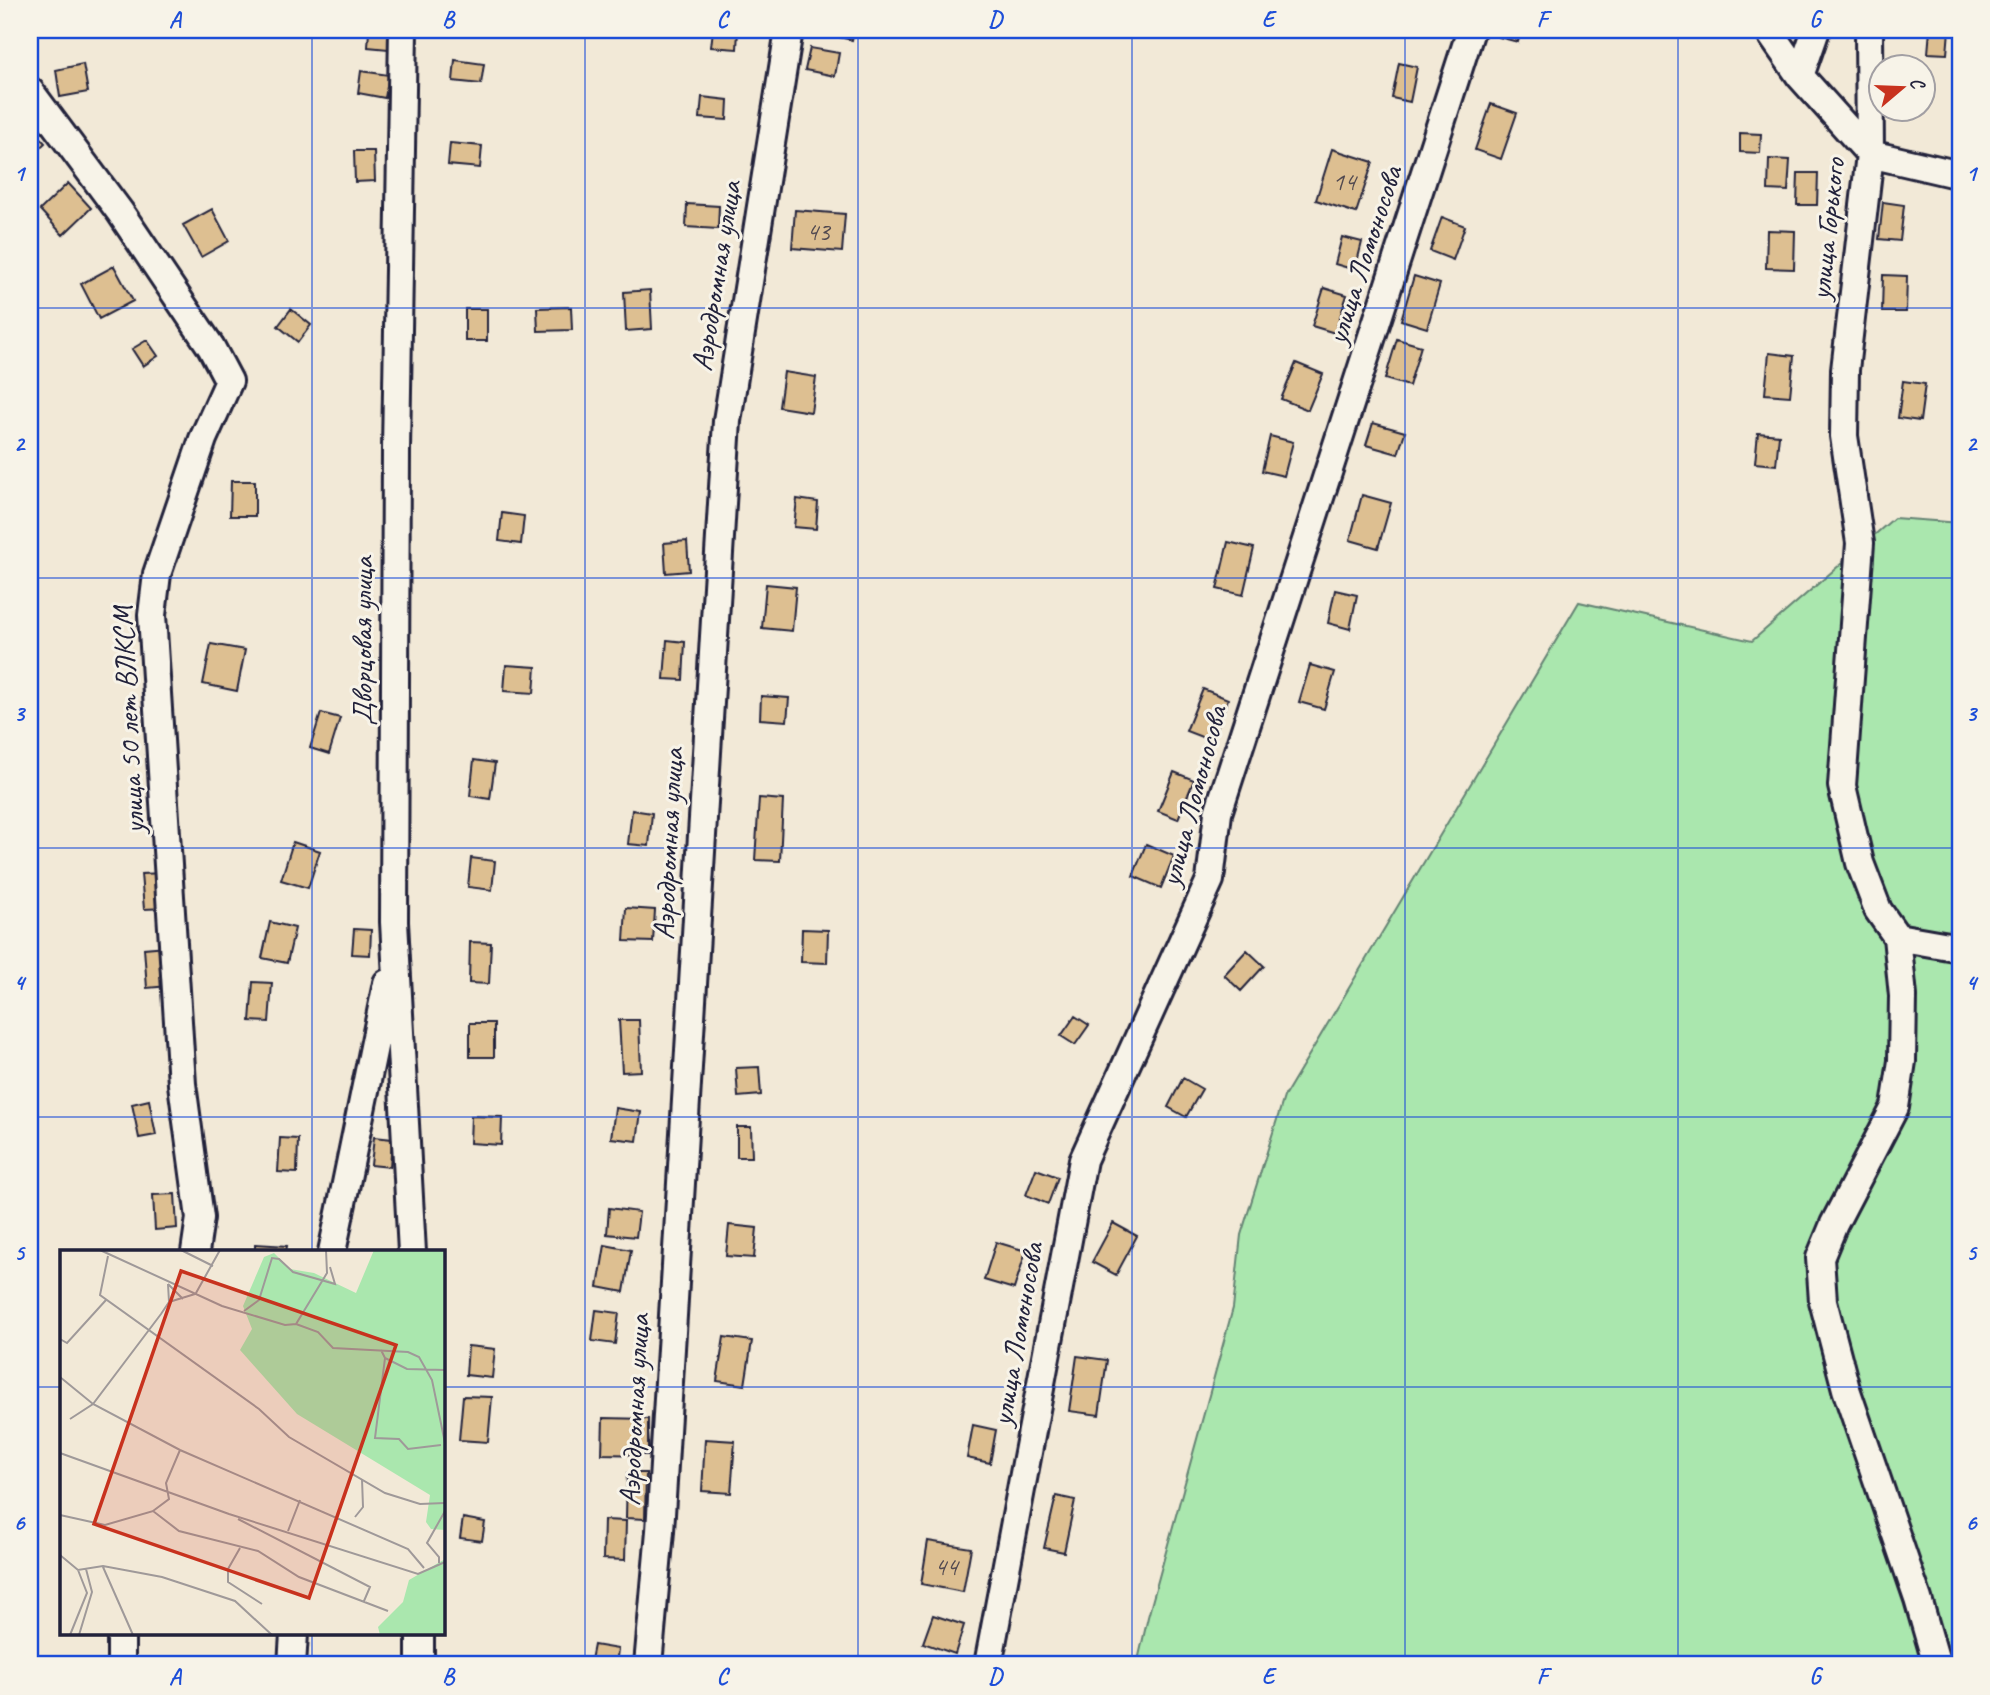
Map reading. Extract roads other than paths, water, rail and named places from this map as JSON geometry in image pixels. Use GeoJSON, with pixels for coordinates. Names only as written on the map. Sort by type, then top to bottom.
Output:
{"type":"FeatureCollection","features":[{"type":"Feature","properties":{"kind":"street","name":"Дворцовая улица"},"geometry":{"type":"LineString","coordinates":[[403,30],[396,464],[395,944],[412,1250]]}},
{"type":"Feature","properties":{"kind":"street","name":"Аэродромная улица"},"geometry":{"type":"LineString","coordinates":[[648,1665],[662,1503],[727,421],[789,30]]}},
{"type":"Feature","properties":{"kind":"street","name":"улица Ломоносова"},"geometry":{"type":"LineString","coordinates":[[988,1665],[1083,1160],[1210,880],[1218,813],[1471,30]]}},
{"type":"Feature","properties":{"kind":"street"},"geometry":{"type":"LineString","coordinates":[[1768,30],[1800,76],[1870,154],[1960,175]]}},
{"type":"Feature","properties":{"kind":"street"},"geometry":{"type":"LineString","coordinates":[[1800,76],[1816,30]]}},
{"type":"Feature","properties":{"kind":"street","name":"улица Горького"},"geometry":{"type":"LineString","coordinates":[[1869,30],[1870,154],[1845,370],[1844,436],[1860,542],[1842,786],[1860,863],[1878,910],[1897,937]]}},
{"type":"Feature","properties":{"kind":"street","name":"улица 50 лет ВЛКСМ"},"geometry":{"type":"LineString","coordinates":[[30,91],[120,212],[211,347],[229,381],[203,439],[157,574],[152,615],[182,1084],[200,1218],[195,1250]]}},
{"type":"Feature","properties":{"kind":"street"},"geometry":{"type":"LineString","coordinates":[[1937,1665],[1918,1599],[1846,1389],[1823,1301],[1820,1258],[1834,1224],[1895,1107],[1902,1061],[1903,996],[1897,937],[1960,948]]}},
{"type":"Feature","properties":{"kind":"street"},"geometry":{"type":"LineString","coordinates":[[332,1250],[395,944]]}},
{"type":"Feature","properties":{"kind":"street"},"geometry":{"type":"LineString","coordinates":[[121,1636],[121,1665]]}},
{"type":"Feature","properties":{"kind":"street"},"geometry":{"type":"LineString","coordinates":[[292,1665],[294,1636]]}},
{"type":"Feature","properties":{"kind":"street"},"geometry":{"type":"LineString","coordinates":[[420,1636],[420,1665]]}}]}
